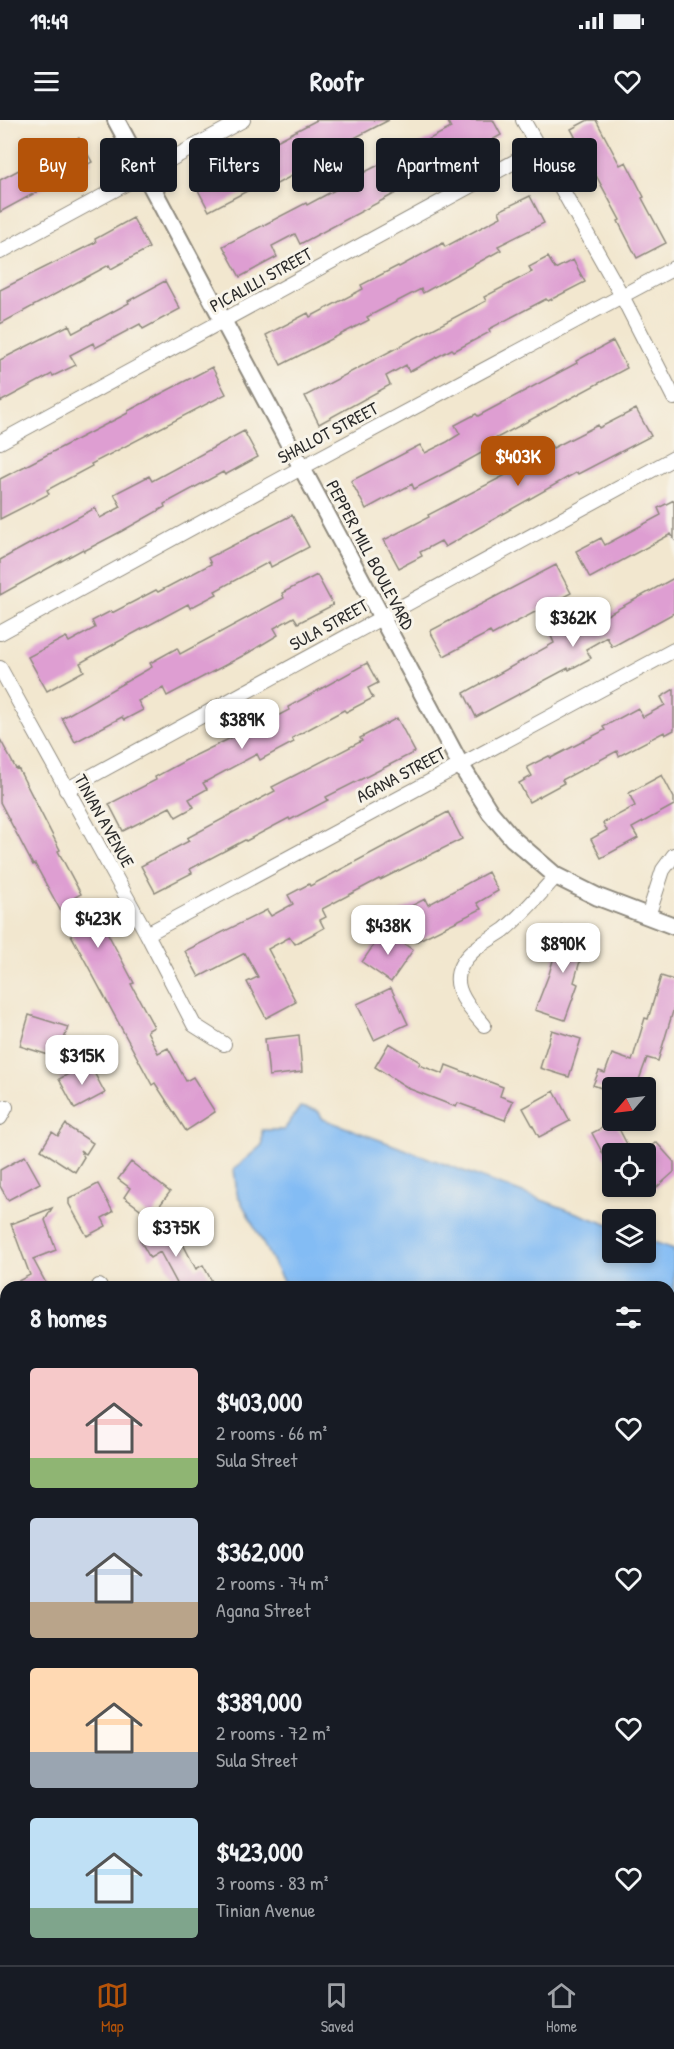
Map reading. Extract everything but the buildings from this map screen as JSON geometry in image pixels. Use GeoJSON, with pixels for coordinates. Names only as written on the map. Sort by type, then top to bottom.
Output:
{"type":"FeatureCollection","features":[{"type":"Feature","properties":{"kind":"street","name":"PEPPER MILL BOULEVARD"},"geometry":{"type":"LineString","coordinates":[[116,120],[126,138]]}},
{"type":"Feature","properties":{"kind":"street"},"geometry":{"type":"LineString","coordinates":[[177,156],[243,120]]}},
{"type":"Feature","properties":{"kind":"street"},"geometry":{"type":"LineString","coordinates":[[523,120],[532,138]]}},
{"type":"Feature","properties":{"kind":"street","name":"PICALILLI STREET"},"geometry":{"type":"LineString","coordinates":[[0,442],[512,164]]}},
{"type":"Feature","properties":{"kind":"street"},"geometry":{"type":"LineString","coordinates":[[0,252],[112,192]]}},
{"type":"Feature","properties":{"kind":"street","name":"PEPPER MILL BOULEVARD"},"geometry":{"type":"LineString","coordinates":[[155,192],[460,764],[490,812],[513,839],[556,876],[598,897],[674,926]]}},
{"type":"Feature","properties":{"kind":"street"},"geometry":{"type":"LineString","coordinates":[[562,192],[622,296],[674,399]]}},
{"type":"Feature","properties":{"kind":"street","name":"SHALLOT STREET"},"geometry":{"type":"LineString","coordinates":[[0,633],[674,268]]}},
{"type":"Feature","properties":{"kind":"street","name":"SULA STREET"},"geometry":{"type":"LineString","coordinates":[[66,790],[674,459]]}},
{"type":"Feature","properties":{"kind":"street","name":"AGANA STREET"},"geometry":{"type":"LineString","coordinates":[[147,934],[674,650]]}},
{"type":"Feature","properties":{"kind":"street","name":"TINIAN AVENUE"},"geometry":{"type":"LineString","coordinates":[[0,668],[147,934],[194,1025],[224,1044]]}},
{"type":"Feature","properties":{"kind":"street"},"geometry":{"type":"LineString","coordinates":[[648,916],[663,870],[674,855]]}},
{"type":"Feature","properties":{"kind":"street"},"geometry":{"type":"LineString","coordinates":[[484,1025],[470,1010],[458,988],[458,976],[462,962],[474,950],[504,930],[528,908],[556,876]]}},
{"type":"Feature","properties":{"kind":"water"},"geometry":{"type":"Polygon","coordinates":[[[300,1107],[318,1111],[323,1119],[602,1222],[602,1263],[656,1263],[656,1243],[674,1249],[674,1281],[283,1281],[237,1194],[234,1169],[262,1145],[262,1130],[284,1130],[300,1107]]]}}]}
